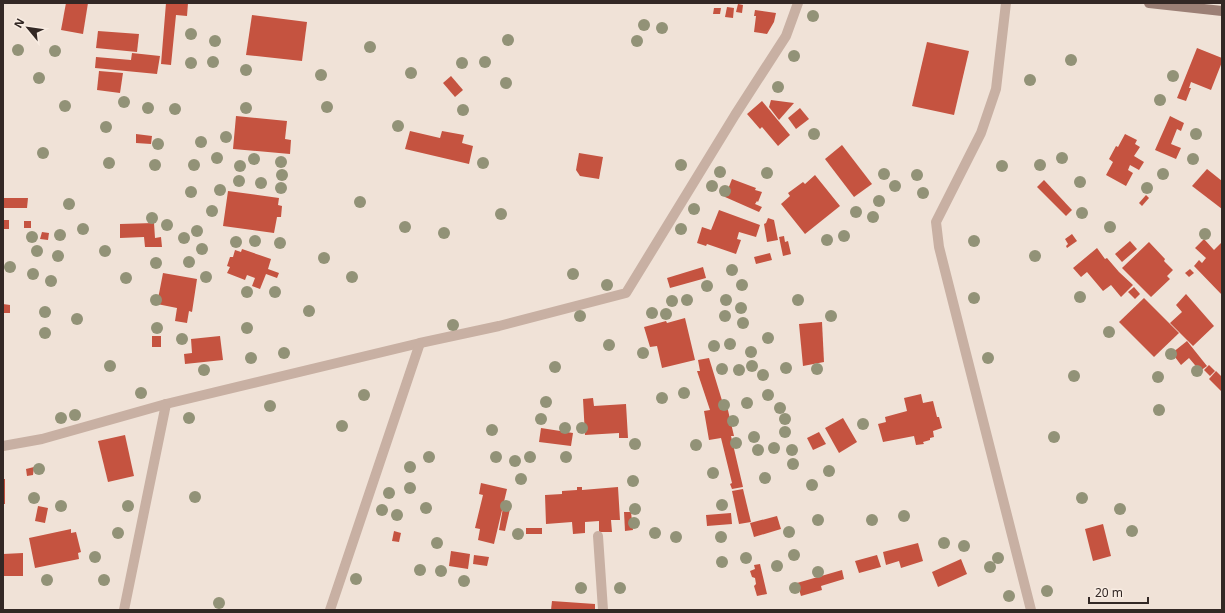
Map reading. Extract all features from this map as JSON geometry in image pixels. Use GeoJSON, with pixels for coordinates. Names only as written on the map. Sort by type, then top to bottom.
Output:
{"type":"FeatureCollection","features":[{"type":"Feature","properties":{"kind":"main road"},"geometry":{"type":"LineString","coordinates":[[1149,3],[1222,11]]}},
{"type":"Feature","properties":{"kind":"street"},"geometry":{"type":"LineString","coordinates":[[3,446],[42,439],[166,404],[420,343],[499,326],[626,293],[735,115],[786,36],[798,3]]}},
{"type":"Feature","properties":{"kind":"street"},"geometry":{"type":"LineString","coordinates":[[1006,3],[996,88],[981,133],[936,222],[939,247],[1031,610]]}},
{"type":"Feature","properties":{"kind":"street"},"geometry":{"type":"LineString","coordinates":[[330,610],[420,343]]}},
{"type":"Feature","properties":{"kind":"street"},"geometry":{"type":"LineString","coordinates":[[124,610],[166,404]]}},
{"type":"Feature","properties":{"kind":"street"},"geometry":{"type":"LineString","coordinates":[[598,536],[603,610]]}},
{"type":"Feature","properties":{"kind":"building"},"geometry":{"type":"Polygon","coordinates":[[[66,3],[88,3],[83,34],[61,30],[66,3]]]}},
{"type":"Feature","properties":{"kind":"building"},"geometry":{"type":"Polygon","coordinates":[[[166,3],[188,3],[187,16],[176,15],[171,65],[161,64],[166,3]]]}},
{"type":"Feature","properties":{"kind":"building"},"geometry":{"type":"Polygon","coordinates":[[[738,4],[743,5],[742,13],[736,12],[738,4]]]}},
{"type":"Feature","properties":{"kind":"building"},"geometry":{"type":"Polygon","coordinates":[[[727,7],[734,8],[733,18],[725,17],[727,7]]]}},
{"type":"Feature","properties":{"kind":"building"},"geometry":{"type":"Polygon","coordinates":[[[714,8],[721,8],[720,14],[713,14],[714,8]]]}},
{"type":"Feature","properties":{"kind":"building"},"geometry":{"type":"Polygon","coordinates":[[[755,10],[776,13],[774,22],[767,34],[754,32],[756,16],[754,16],[755,10]]]}},
{"type":"Feature","properties":{"kind":"building"},"geometry":{"type":"Polygon","coordinates":[[[252,15],[307,22],[302,61],[246,55],[252,15]]]}},
{"type":"Feature","properties":{"kind":"building"},"geometry":{"type":"Polygon","coordinates":[[[98,31],[139,34],[137,52],[96,48],[98,31]]]}},
{"type":"Feature","properties":{"kind":"building"},"geometry":{"type":"Polygon","coordinates":[[[927,42],[969,51],[954,115],[912,106],[927,42]]]}},
{"type":"Feature","properties":{"kind":"building"},"geometry":{"type":"Polygon","coordinates":[[[1197,48],[1222,58],[1222,62],[1211,90],[1191,82],[1189,88],[1191,88],[1186,101],[1177,98],[1197,48]]]}},
{"type":"Feature","properties":{"kind":"building"},"geometry":{"type":"Polygon","coordinates":[[[132,53],[160,56],[157,74],[95,68],[96,57],[131,60],[132,53]]]}},
{"type":"Feature","properties":{"kind":"building"},"geometry":{"type":"Polygon","coordinates":[[[99,71],[123,73],[120,93],[97,90],[99,71]]]}},
{"type":"Feature","properties":{"kind":"building"},"geometry":{"type":"Polygon","coordinates":[[[451,76],[463,90],[455,97],[443,83],[451,76]]]}},
{"type":"Feature","properties":{"kind":"building"},"geometry":{"type":"Polygon","coordinates":[[[771,100],[794,103],[779,120],[769,107],[771,100]]]}},
{"type":"Feature","properties":{"kind":"building"},"geometry":{"type":"Polygon","coordinates":[[[762,101],[790,135],[778,146],[762,127],[760,129],[747,114],[762,101]]]}},
{"type":"Feature","properties":{"kind":"building"},"geometry":{"type":"Polygon","coordinates":[[[800,108],[809,119],[796,129],[788,118],[800,108]]]}},
{"type":"Feature","properties":{"kind":"building"},"geometry":{"type":"Polygon","coordinates":[[[236,116],[287,121],[285,139],[291,140],[290,154],[233,149],[236,116]]]}},
{"type":"Feature","properties":{"kind":"building"},"geometry":{"type":"Polygon","coordinates":[[[1170,116],[1184,123],[1181,131],[1177,129],[1171,144],[1181,148],[1176,159],[1155,150],[1170,116]]]}},
{"type":"Feature","properties":{"kind":"building"},"geometry":{"type":"Polygon","coordinates":[[[410,131],[440,138],[442,131],[464,135],[462,143],[473,146],[469,164],[405,149],[410,131]]]}},
{"type":"Feature","properties":{"kind":"building"},"geometry":{"type":"Polygon","coordinates":[[[136,134],[152,136],[151,144],[136,143],[136,134]]]}},
{"type":"Feature","properties":{"kind":"building"},"geometry":{"type":"Polygon","coordinates":[[[1125,134],[1137,140],[1135,144],[1140,147],[1134,156],[1144,162],[1139,170],[1130,165],[1128,170],[1133,173],[1126,186],[1106,175],[1113,162],[1109,159],[1125,134]]]}},
{"type":"Feature","properties":{"kind":"building"},"geometry":{"type":"Polygon","coordinates":[[[842,145],[872,184],[854,197],[825,159],[842,145]]]}},
{"type":"Feature","properties":{"kind":"building"},"geometry":{"type":"Polygon","coordinates":[[[579,153],[603,157],[599,179],[580,176],[576,170],[579,153]]]}},
{"type":"Feature","properties":{"kind":"building"},"geometry":{"type":"Polygon","coordinates":[[[1207,169],[1222,181],[1222,209],[1192,186],[1207,169]]]}},
{"type":"Feature","properties":{"kind":"building"},"geometry":{"type":"Polygon","coordinates":[[[815,175],[840,206],[805,234],[781,204],[790,196],[788,193],[803,182],[805,184],[815,175]]]}},
{"type":"Feature","properties":{"kind":"building"},"geometry":{"type":"Polygon","coordinates":[[[732,179],[756,188],[755,190],[762,192],[758,202],[757,201],[755,204],[762,207],[759,212],[725,197],[732,179]]]}},
{"type":"Feature","properties":{"kind":"building"},"geometry":{"type":"Polygon","coordinates":[[[1044,180],[1072,210],[1066,216],[1037,187],[1044,180]]]}},
{"type":"Feature","properties":{"kind":"building"},"geometry":{"type":"Polygon","coordinates":[[[228,191],[279,198],[278,205],[282,206],[281,217],[277,217],[274,233],[223,226],[228,191]]]}},
{"type":"Feature","properties":{"kind":"building"},"geometry":{"type":"Polygon","coordinates":[[[1146,195],[1149,198],[1142,206],[1139,203],[1146,195]]]}},
{"type":"Feature","properties":{"kind":"building"},"geometry":{"type":"Polygon","coordinates":[[[3,198],[28,198],[27,208],[3,208],[3,198]]]}},
{"type":"Feature","properties":{"kind":"building"},"geometry":{"type":"Polygon","coordinates":[[[719,210],[760,225],[756,237],[739,232],[737,239],[741,240],[736,254],[707,244],[706,246],[697,243],[702,227],[711,230],[719,210]]]}},
{"type":"Feature","properties":{"kind":"building"},"geometry":{"type":"Polygon","coordinates":[[[768,218],[774,220],[778,240],[767,242],[764,224],[768,218]]]}},
{"type":"Feature","properties":{"kind":"building"},"geometry":{"type":"Polygon","coordinates":[[[3,220],[9,220],[9,229],[3,229],[3,220]]]}},
{"type":"Feature","properties":{"kind":"building"},"geometry":{"type":"Polygon","coordinates":[[[24,221],[31,221],[31,228],[24,228],[24,221]]]}},
{"type":"Feature","properties":{"kind":"building"},"geometry":{"type":"Polygon","coordinates":[[[154,223],[155,238],[161,237],[162,247],[145,247],[144,237],[120,238],[120,224],[154,223]]]}},
{"type":"Feature","properties":{"kind":"building"},"geometry":{"type":"Polygon","coordinates":[[[42,232],[49,233],[48,240],[40,239],[42,232]]]}},
{"type":"Feature","properties":{"kind":"building"},"geometry":{"type":"Polygon","coordinates":[[[1072,234],[1077,241],[1067,248],[1066,246],[1068,244],[1065,239],[1072,234]]]}},
{"type":"Feature","properties":{"kind":"building"},"geometry":{"type":"Polygon","coordinates":[[[784,236],[785,242],[788,241],[791,254],[783,256],[779,237],[784,236]]]}},
{"type":"Feature","properties":{"kind":"building"},"geometry":{"type":"Polygon","coordinates":[[[1204,239],[1214,250],[1222,242],[1222,295],[1194,266],[1199,260],[1202,263],[1206,258],[1195,248],[1204,239]]]}},
{"type":"Feature","properties":{"kind":"building"},"geometry":{"type":"Polygon","coordinates":[[[1130,241],[1137,249],[1122,262],[1115,254],[1130,241]]]}},
{"type":"Feature","properties":{"kind":"building"},"geometry":{"type":"Polygon","coordinates":[[[1149,242],[1173,270],[1167,276],[1170,279],[1151,297],[1122,268],[1149,242]]]}},
{"type":"Feature","properties":{"kind":"building"},"geometry":{"type":"Polygon","coordinates":[[[1097,248],[1105,259],[1107,258],[1133,285],[1121,297],[1111,285],[1103,291],[1087,272],[1081,277],[1073,268],[1097,248]]]}},
{"type":"Feature","properties":{"kind":"building"},"geometry":{"type":"Polygon","coordinates":[[[242,249],[271,259],[268,269],[279,273],[277,278],[266,274],[260,289],[252,286],[255,278],[247,275],[245,280],[227,273],[230,267],[227,266],[230,257],[233,257],[235,250],[241,252],[242,249]]]}},
{"type":"Feature","properties":{"kind":"building"},"geometry":{"type":"Polygon","coordinates":[[[770,253],[772,260],[756,264],[754,257],[770,253]]]}},
{"type":"Feature","properties":{"kind":"building"},"geometry":{"type":"Polygon","coordinates":[[[703,267],[706,278],[670,288],[667,278],[703,267]]]}},
{"type":"Feature","properties":{"kind":"building"},"geometry":{"type":"Polygon","coordinates":[[[1190,269],[1194,273],[1189,277],[1185,273],[1190,269]]]}},
{"type":"Feature","properties":{"kind":"building"},"geometry":{"type":"Polygon","coordinates":[[[163,273],[197,279],[192,312],[189,311],[187,323],[175,321],[177,308],[157,304],[163,273]]]}},
{"type":"Feature","properties":{"kind":"building"},"geometry":{"type":"Polygon","coordinates":[[[1134,287],[1140,294],[1135,299],[1128,292],[1134,287]]]}},
{"type":"Feature","properties":{"kind":"building"},"geometry":{"type":"Polygon","coordinates":[[[1186,294],[1214,326],[1193,346],[1170,323],[1182,312],[1176,305],[1186,294]]]}},
{"type":"Feature","properties":{"kind":"building"},"geometry":{"type":"Polygon","coordinates":[[[1144,298],[1179,333],[1154,357],[1119,322],[1144,298]]]}},
{"type":"Feature","properties":{"kind":"building"},"geometry":{"type":"Polygon","coordinates":[[[3,304],[10,305],[10,313],[3,313],[3,304]]]}},
{"type":"Feature","properties":{"kind":"building"},"geometry":{"type":"Polygon","coordinates":[[[685,318],[695,360],[662,368],[657,346],[650,347],[644,327],[685,318]]]}},
{"type":"Feature","properties":{"kind":"building"},"geometry":{"type":"Polygon","coordinates":[[[822,322],[824,362],[803,366],[799,324],[822,322]]]}},
{"type":"Feature","properties":{"kind":"building"},"geometry":{"type":"Polygon","coordinates":[[[152,336],[161,336],[161,347],[152,347],[152,336]]]}},
{"type":"Feature","properties":{"kind":"building"},"geometry":{"type":"Polygon","coordinates":[[[220,336],[223,360],[185,364],[184,354],[192,353],[191,339],[220,336]]]}},
{"type":"Feature","properties":{"kind":"building"},"geometry":{"type":"Polygon","coordinates":[[[1187,341],[1207,366],[1200,371],[1189,358],[1181,365],[1172,353],[1187,341]]]}},
{"type":"Feature","properties":{"kind":"building"},"geometry":{"type":"Polygon","coordinates":[[[709,358],[724,407],[727,406],[734,436],[731,436],[743,487],[732,489],[730,484],[732,483],[721,438],[709,440],[704,411],[710,410],[697,371],[700,371],[698,360],[709,358]]]}},
{"type":"Feature","properties":{"kind":"building"},"geometry":{"type":"Polygon","coordinates":[[[1209,365],[1215,371],[1210,376],[1204,370],[1209,365]]]}},
{"type":"Feature","properties":{"kind":"building"},"geometry":{"type":"Polygon","coordinates":[[[1216,371],[1222,377],[1222,392],[1209,379],[1216,371]]]}},
{"type":"Feature","properties":{"kind":"building"},"geometry":{"type":"Polygon","coordinates":[[[921,394],[923,403],[933,401],[937,417],[939,417],[942,428],[933,431],[934,437],[923,442],[924,444],[916,445],[914,436],[883,442],[878,424],[886,422],[885,417],[907,411],[904,398],[921,394]]]}},
{"type":"Feature","properties":{"kind":"building"},"geometry":{"type":"Polygon","coordinates":[[[593,398],[594,406],[626,404],[628,438],[619,438],[619,433],[585,435],[583,399],[593,398]]]}},
{"type":"Feature","properties":{"kind":"building"},"geometry":{"type":"Polygon","coordinates":[[[843,418],[857,442],[839,453],[825,428],[843,418]]]}},
{"type":"Feature","properties":{"kind":"building"},"geometry":{"type":"Polygon","coordinates":[[[541,428],[573,433],[571,446],[539,442],[541,428]]]}},
{"type":"Feature","properties":{"kind":"building"},"geometry":{"type":"Polygon","coordinates":[[[819,432],[826,444],[813,450],[807,438],[819,432]]]}},
{"type":"Feature","properties":{"kind":"building"},"geometry":{"type":"Polygon","coordinates":[[[125,435],[134,476],[108,482],[98,441],[125,435]]]}},
{"type":"Feature","properties":{"kind":"building"},"geometry":{"type":"Polygon","coordinates":[[[34,467],[33,475],[27,476],[26,469],[34,467]]]}},
{"type":"Feature","properties":{"kind":"building"},"geometry":{"type":"Polygon","coordinates":[[[3,479],[5,479],[5,504],[3,504],[3,479]]]}},
{"type":"Feature","properties":{"kind":"building"},"geometry":{"type":"Polygon","coordinates":[[[481,483],[507,489],[494,544],[478,540],[480,529],[475,528],[483,495],[479,494],[481,483]]]}},
{"type":"Feature","properties":{"kind":"building"},"geometry":{"type":"Polygon","coordinates":[[[577,487],[582,487],[582,490],[618,487],[620,520],[611,520],[612,532],[599,532],[599,521],[585,522],[585,533],[573,534],[572,522],[546,524],[545,495],[562,494],[562,491],[577,490],[577,487]]]}},
{"type":"Feature","properties":{"kind":"building"},"geometry":{"type":"Polygon","coordinates":[[[743,489],[751,522],[739,524],[732,491],[743,489]]]}},
{"type":"Feature","properties":{"kind":"building"},"geometry":{"type":"Polygon","coordinates":[[[38,506],[48,508],[45,523],[35,521],[38,506]]]}},
{"type":"Feature","properties":{"kind":"building"},"geometry":{"type":"Polygon","coordinates":[[[503,508],[510,509],[505,531],[499,530],[503,508]]]}},
{"type":"Feature","properties":{"kind":"building"},"geometry":{"type":"Polygon","coordinates":[[[624,512],[631,512],[633,530],[625,531],[624,512]]]}},
{"type":"Feature","properties":{"kind":"building"},"geometry":{"type":"Polygon","coordinates":[[[731,513],[732,524],[707,526],[706,515],[731,513]]]}},
{"type":"Feature","properties":{"kind":"building"},"geometry":{"type":"Polygon","coordinates":[[[777,516],[781,529],[754,537],[750,523],[777,516]]]}},
{"type":"Feature","properties":{"kind":"building"},"geometry":{"type":"Polygon","coordinates":[[[1103,524],[1111,556],[1093,561],[1085,529],[1103,524]]]}},
{"type":"Feature","properties":{"kind":"building"},"geometry":{"type":"Polygon","coordinates":[[[526,528],[542,528],[542,534],[526,534],[526,528]]]}},
{"type":"Feature","properties":{"kind":"building"},"geometry":{"type":"Polygon","coordinates":[[[71,529],[71,533],[76,532],[81,552],[78,553],[79,559],[35,568],[29,538],[71,529]]]}},
{"type":"Feature","properties":{"kind":"building"},"geometry":{"type":"Polygon","coordinates":[[[394,531],[401,533],[399,542],[392,541],[394,531]]]}},
{"type":"Feature","properties":{"kind":"building"},"geometry":{"type":"Polygon","coordinates":[[[918,543],[923,561],[901,568],[899,561],[886,565],[883,552],[918,543]]]}},
{"type":"Feature","properties":{"kind":"building"},"geometry":{"type":"Polygon","coordinates":[[[451,551],[470,554],[468,569],[449,566],[451,551]]]}},
{"type":"Feature","properties":{"kind":"building"},"geometry":{"type":"Polygon","coordinates":[[[23,553],[23,576],[3,576],[3,554],[23,553]]]}},
{"type":"Feature","properties":{"kind":"building"},"geometry":{"type":"Polygon","coordinates":[[[474,555],[489,557],[487,566],[473,564],[474,555]]]}},
{"type":"Feature","properties":{"kind":"building"},"geometry":{"type":"Polygon","coordinates":[[[877,555],[881,567],[859,573],[855,561],[877,555]]]}},
{"type":"Feature","properties":{"kind":"building"},"geometry":{"type":"Polygon","coordinates":[[[961,559],[967,574],[938,587],[932,572],[961,559]]]}},
{"type":"Feature","properties":{"kind":"building"},"geometry":{"type":"Polygon","coordinates":[[[760,564],[767,594],[757,596],[754,586],[756,584],[755,578],[752,577],[750,571],[755,569],[754,565],[760,564]]]}},
{"type":"Feature","properties":{"kind":"building"},"geometry":{"type":"Polygon","coordinates":[[[842,570],[844,579],[821,586],[822,590],[801,596],[797,583],[842,570]]]}},
{"type":"Feature","properties":{"kind":"building"},"geometry":{"type":"Polygon","coordinates":[[[552,601],[595,604],[595,610],[551,610],[552,601]]]}}]}
